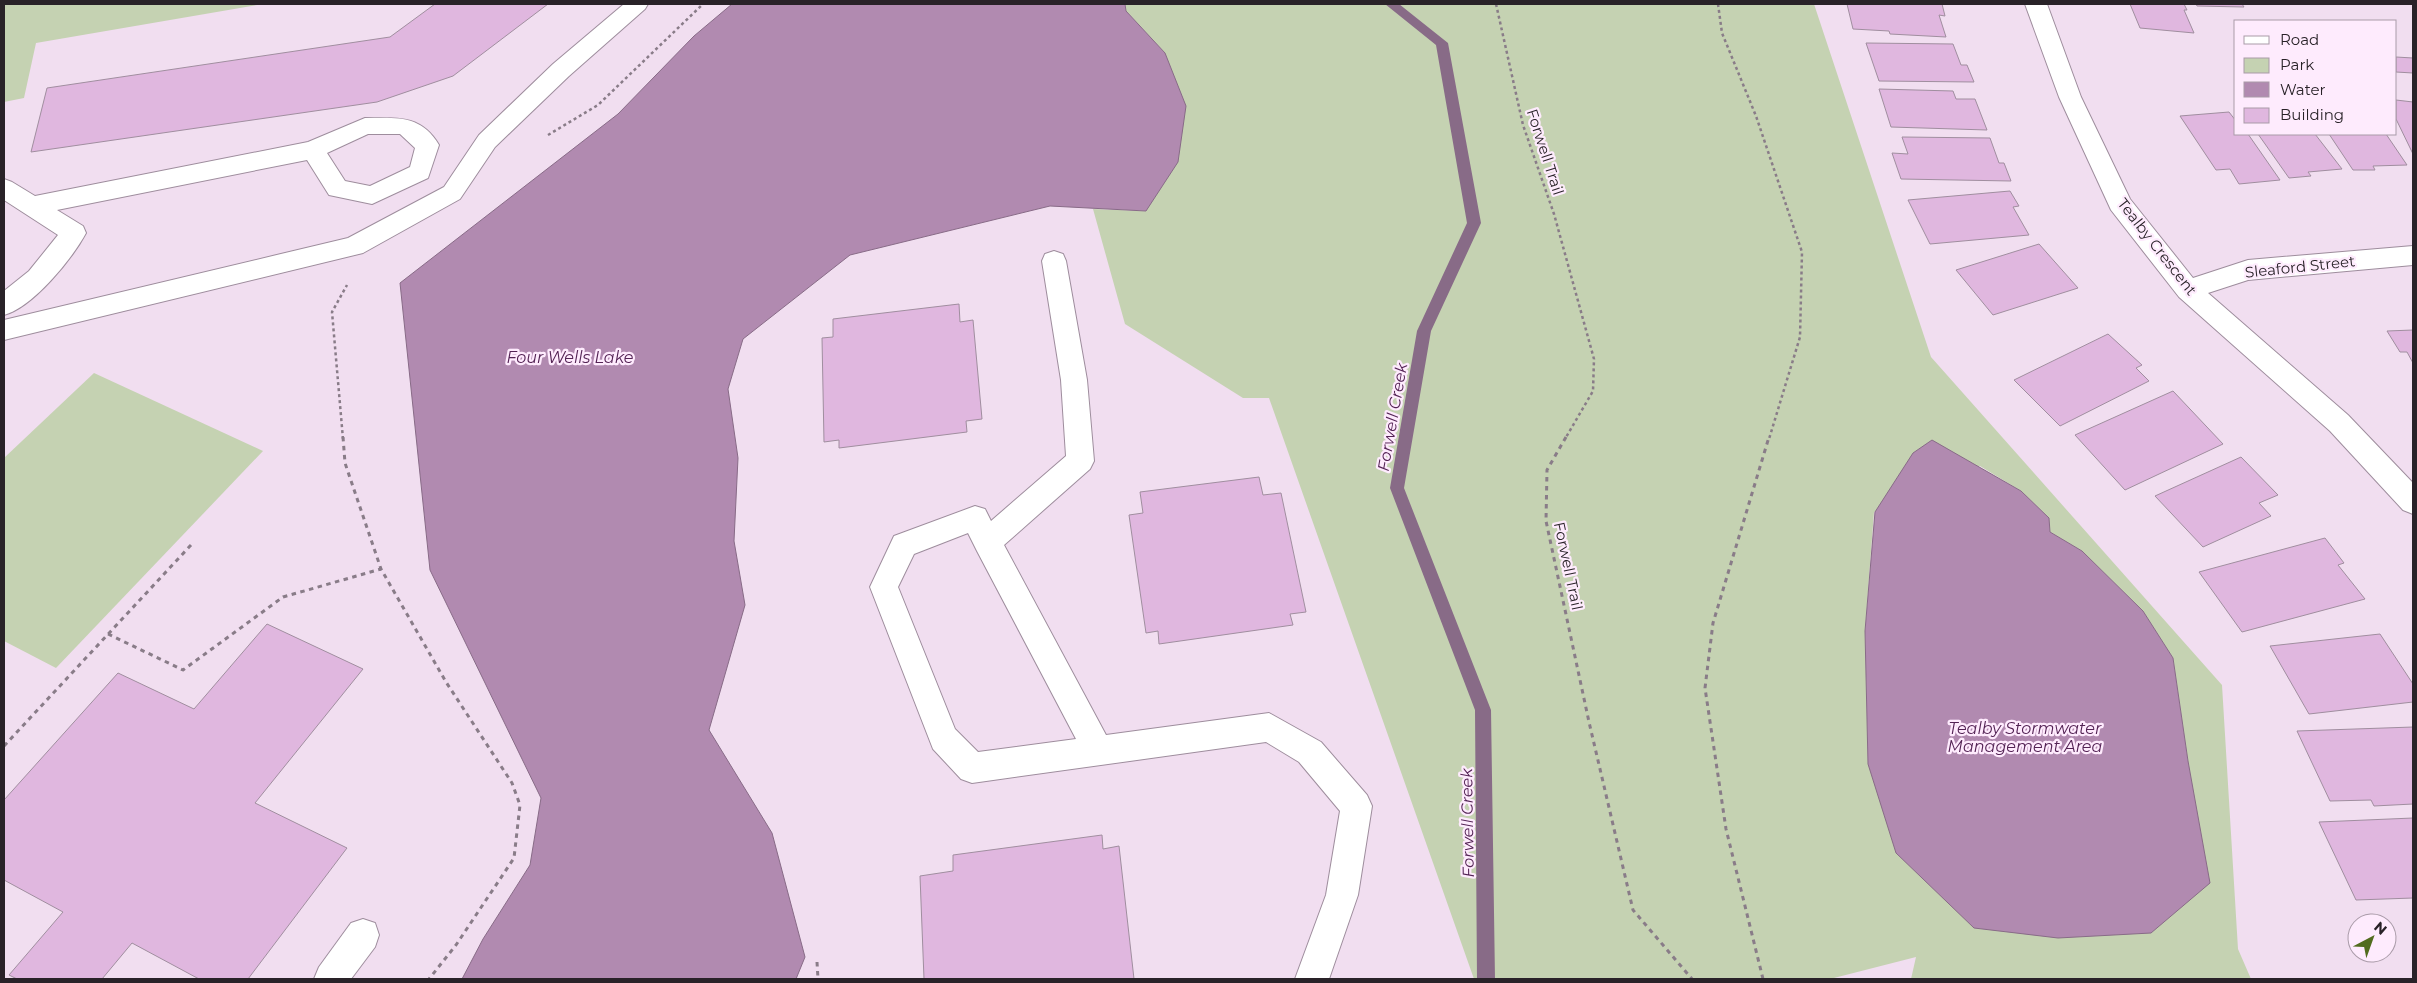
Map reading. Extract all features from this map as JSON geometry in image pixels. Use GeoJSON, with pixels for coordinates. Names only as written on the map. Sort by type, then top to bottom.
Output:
{"type":"FeatureCollection","features":[{"type":"Feature","properties":{"kind":"street"},"geometry":{"type":"LineString","coordinates":[[4,330],[354,246],[452,192],[487,141],[561,70],[637,4]]}},
{"type":"Feature","properties":{"kind":"street","name":"Tealby Crescent"},"geometry":{"type":"LineString","coordinates":[[2036,4],[2070,97],[2120,204],[2188,290],[2339,423],[2413,502]]}},
{"type":"Feature","properties":{"kind":"street"},"geometry":{"type":"LineString","coordinates":[[31,206],[313,150]]}},
{"type":"Feature","properties":{"kind":"street"},"geometry":{"type":"LineString","coordinates":[[4,188],[74,233],[38,278],[4,305]]}},
{"type":"Feature","properties":{"kind":"street","name":"Sleaford Street"},"geometry":{"type":"LineString","coordinates":[[2188,290],[2248,270],[2413,256]]}},
{"type":"Feature","properties":{"kind":"street"},"geometry":{"type":"LineString","coordinates":[[987,542],[1080,461],[1074,380],[1054,260]]}},
{"type":"Feature","properties":{"kind":"street"},"geometry":{"type":"LineString","coordinates":[[1098,750],[974,518],[904,545],[884,587],[944,739],[972,768],[1269,726],[1310,752],[1356,806],[1342,895],[1312,979]]}},
{"type":"Feature","properties":{"kind":"street"},"geometry":{"type":"LineString","coordinates":[[332,979],[363,935]]}},
{"type":"Feature","properties":{"kind":"path"},"geometry":{"type":"LineString","coordinates":[[542,139],[598,105],[703,4]]}},
{"type":"Feature","properties":{"kind":"path","name":"Forwell Trail"},"geometry":{"type":"LineString","coordinates":[[1496,4],[1523,126],[1554,214],[1594,359],[1592,391],[1547,470],[1546,521],[1589,722],[1633,910],[1692,979]]}},
{"type":"Feature","properties":{"kind":"path"},"geometry":{"type":"LineString","coordinates":[[1718,4],[1722,33],[1756,116],[1802,252],[1800,337],[1713,623],[1705,688],[1726,829],[1764,979]]}},
{"type":"Feature","properties":{"kind":"path"},"geometry":{"type":"LineString","coordinates":[[354,246],[353,274],[332,312],[345,463],[382,569],[446,682],[512,783],[520,805],[514,858],[456,945],[429,979]]}},
{"type":"Feature","properties":{"kind":"path"},"geometry":{"type":"LineString","coordinates":[[4,746],[191,545]]}},
{"type":"Feature","properties":{"kind":"path"},"geometry":{"type":"LineString","coordinates":[[108,634],[183,670],[283,597],[382,569]]}},
{"type":"Feature","properties":{"kind":"path"},"geometry":{"type":"LineString","coordinates":[[817,962],[818,979]]}},
{"type":"Feature","properties":{"kind":"green space"},"geometry":{"type":"Polygon","coordinates":[[[4,4],[263,4],[36,43],[24,98],[4,102],[4,4]]]}},
{"type":"Feature","properties":{"kind":"green space"},"geometry":{"type":"Polygon","coordinates":[[[1125,4],[1814,4],[1931,357],[2222,685],[2238,949],[2251,979],[1911,979],[1916,957],[1830,979],[1474,979],[1269,398],[1243,398],[1125,324],[1093,209],[1146,211],[1165,53],[1126,11],[1125,4]],[[1980,466],[1874,512],[1865,631],[1868,764],[2188,761],[2173,658],[2143,611],[2082,551],[2050,532],[2049,518],[2021,491],[1980,466]]]}},
{"type":"Feature","properties":{"kind":"green space"},"geometry":{"type":"Polygon","coordinates":[[[94,373],[263,451],[56,668],[4,641],[4,458],[94,373]]]}},
{"type":"Feature","properties":{"kind":"water","name":"Four Wells Lake"},"geometry":{"type":"Polygon","coordinates":[[[732,4],[1125,4],[1126,11],[1165,53],[1186,106],[1178,162],[1146,211],[1050,206],[850,255],[743,339],[728,389],[738,458],[734,541],[745,605],[709,730],[772,833],[805,957],[796,979],[462,979],[483,939],[530,865],[541,798],[430,570],[400,283],[618,114],[694,36],[732,4]]]}},
{"type":"Feature","properties":{"kind":"water","name":"Tealby Stormwater Management Area"},"geometry":{"type":"Polygon","coordinates":[[[1932,440],[2021,491],[2049,518],[2050,532],[2082,551],[2143,611],[2173,658],[2188,761],[2210,883],[2151,933],[2058,938],[1974,928],[1896,853],[1868,764],[1865,631],[1875,512],[1913,453],[1932,440]]]}},
{"type":"Feature","properties":{"kind":"building"},"geometry":{"type":"Polygon","coordinates":[[[435,4],[548,4],[453,76],[377,102],[31,152],[47,88],[390,37],[435,4]]]}},
{"type":"Feature","properties":{"kind":"building"},"geometry":{"type":"Polygon","coordinates":[[[1847,4],[1942,4],[1945,16],[1939,15],[1946,37],[1890,34],[1889,31],[1853,29],[1847,4]]]}},
{"type":"Feature","properties":{"kind":"building"},"geometry":{"type":"Polygon","coordinates":[[[2130,4],[2184,4],[2187,10],[2184,10],[2194,33],[2140,28],[2130,4]]]}},
{"type":"Feature","properties":{"kind":"building"},"geometry":{"type":"Polygon","coordinates":[[[2196,4],[2242,4],[2244,7],[2197,6],[2196,4]]]}},
{"type":"Feature","properties":{"kind":"building"},"geometry":{"type":"Polygon","coordinates":[[[1866,43],[1953,44],[1961,65],[1967,65],[1974,82],[1879,81],[1866,43]]]}},
{"type":"Feature","properties":{"kind":"building"},"geometry":{"type":"Polygon","coordinates":[[[2397,57],[2413,58],[2413,73],[2397,72],[2397,57]]]}},
{"type":"Feature","properties":{"kind":"building"},"geometry":{"type":"Polygon","coordinates":[[[1879,89],[1953,91],[1956,99],[1975,99],[1987,130],[1891,127],[1879,89]]]}},
{"type":"Feature","properties":{"kind":"building"},"geometry":{"type":"Polygon","coordinates":[[[2397,100],[2413,102],[2413,154],[2397,121],[2397,100]]]}},
{"type":"Feature","properties":{"kind":"building"},"geometry":{"type":"Polygon","coordinates":[[[2229,112],[2234,118],[2234,135],[2249,135],[2280,180],[2239,184],[2230,169],[2216,170],[2180,116],[2229,112]]]}},
{"type":"Feature","properties":{"kind":"building"},"geometry":{"type":"Polygon","coordinates":[[[2259,135],[2316,135],[2342,169],[2308,172],[2311,176],[2289,178],[2259,135]]]}},
{"type":"Feature","properties":{"kind":"building"},"geometry":{"type":"Polygon","coordinates":[[[2330,135],[2387,135],[2407,165],[2373,166],[2375,170],[2353,170],[2330,135]]]}},
{"type":"Feature","properties":{"kind":"building"},"geometry":{"type":"Polygon","coordinates":[[[1902,137],[1990,138],[1999,163],[2004,163],[2011,181],[1901,179],[1892,153],[1908,154],[1902,137]]]}},
{"type":"Feature","properties":{"kind":"building"},"geometry":{"type":"Polygon","coordinates":[[[2010,191],[2019,206],[2013,207],[2029,235],[1930,244],[1908,200],[2010,191]]]}},
{"type":"Feature","properties":{"kind":"building"},"geometry":{"type":"Polygon","coordinates":[[[2039,244],[2078,288],[1993,315],[1956,270],[2039,244]]]}},
{"type":"Feature","properties":{"kind":"building"},"geometry":{"type":"Polygon","coordinates":[[[959,304],[960,322],[973,320],[982,419],[966,421],[967,432],[839,448],[839,440],[824,442],[822,338],[833,337],[833,319],[959,304]]]}},
{"type":"Feature","properties":{"kind":"building"},"geometry":{"type":"Polygon","coordinates":[[[2413,330],[2413,363],[2407,352],[2400,352],[2387,331],[2413,330]]]}},
{"type":"Feature","properties":{"kind":"building"},"geometry":{"type":"Polygon","coordinates":[[[2108,334],[2142,365],[2136,368],[2149,381],[2060,426],[2014,380],[2108,334]]]}},
{"type":"Feature","properties":{"kind":"building"},"geometry":{"type":"Polygon","coordinates":[[[2173,391],[2223,444],[2125,490],[2075,435],[2173,391]]]}},
{"type":"Feature","properties":{"kind":"building"},"geometry":{"type":"Polygon","coordinates":[[[2241,457],[2278,495],[2259,503],[2271,516],[2203,547],[2155,496],[2241,457]]]}},
{"type":"Feature","properties":{"kind":"building"},"geometry":{"type":"Polygon","coordinates":[[[1259,477],[1263,495],[1281,493],[1306,612],[1290,614],[1293,625],[1159,644],[1158,631],[1146,633],[1129,515],[1143,513],[1140,492],[1259,477]]]}},
{"type":"Feature","properties":{"kind":"building"},"geometry":{"type":"Polygon","coordinates":[[[2325,538],[2344,563],[2338,565],[2365,599],[2242,632],[2199,572],[2325,538]]]}},
{"type":"Feature","properties":{"kind":"building"},"geometry":{"type":"Polygon","coordinates":[[[267,624],[363,669],[255,803],[347,848],[248,979],[199,979],[132,943],[102,979],[17,979],[9,975],[63,912],[4,880],[4,800],[118,673],[194,709],[267,624]]]}},
{"type":"Feature","properties":{"kind":"building"},"geometry":{"type":"Polygon","coordinates":[[[2380,634],[2413,684],[2413,702],[2309,714],[2270,646],[2380,634]]]}},
{"type":"Feature","properties":{"kind":"building"},"geometry":{"type":"Polygon","coordinates":[[[2413,727],[2413,804],[2374,806],[2371,800],[2330,801],[2297,731],[2413,727]]]}},
{"type":"Feature","properties":{"kind":"building"},"geometry":{"type":"Polygon","coordinates":[[[2413,818],[2413,898],[2356,900],[2319,822],[2413,818]]]}},
{"type":"Feature","properties":{"kind":"building"},"geometry":{"type":"Polygon","coordinates":[[[1102,835],[1103,849],[1119,846],[1134,979],[924,979],[920,876],[953,871],[953,855],[1102,835]]]}},
{"type":"Feature","properties":{"kind":"waterway","name":"Forwell Creek"},"geometry":{"type":"LineString","coordinates":[[1391,4],[1442,43],[1474,223],[1424,331],[1397,488],[1483,710],[1486,979]]}}]}
